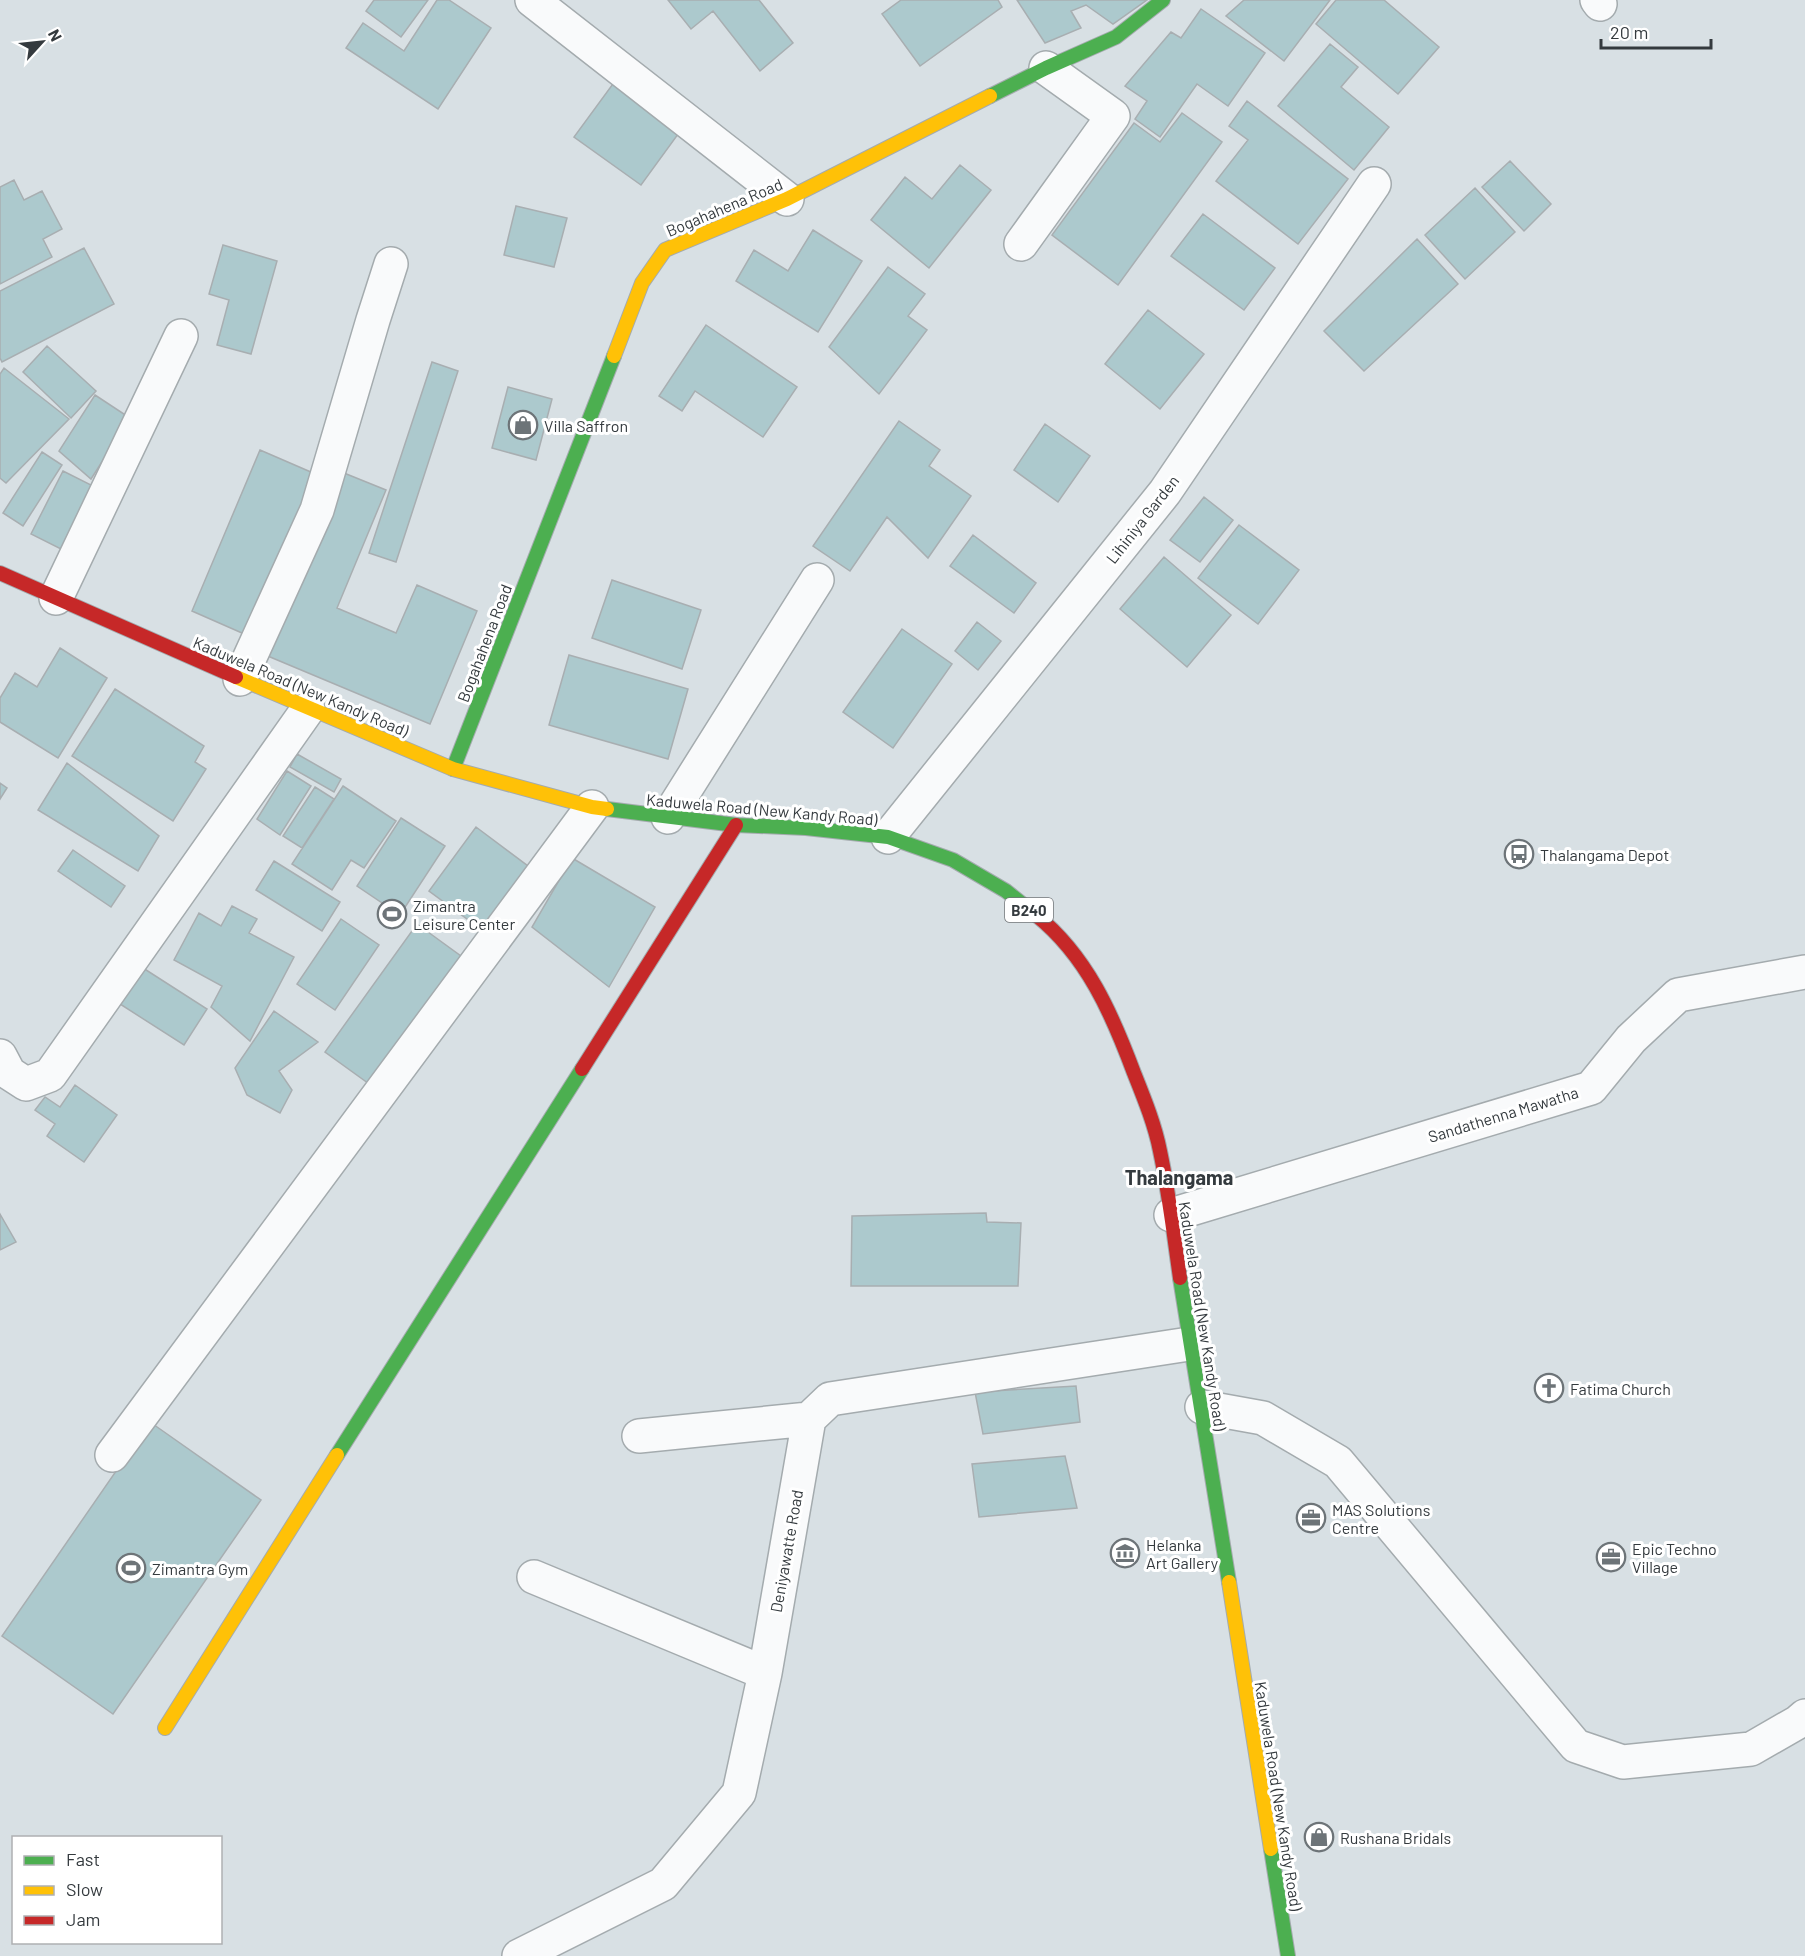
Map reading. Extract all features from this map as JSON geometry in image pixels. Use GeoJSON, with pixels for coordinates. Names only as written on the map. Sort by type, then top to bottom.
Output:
{"type":"FeatureCollection","features":[{"type":"Feature","properties":{"kind":"main road","name":"Bogahahena Road"},"geometry":{"type":"LineString","coordinates":[[453,769],[642,283],[665,250],[787,199],[1046,68],[1116,37],[1163,0]]}},
{"type":"Feature","properties":{"kind":"main road","name":"Kaduwela Road (New Kandy Road)"},"geometry":{"type":"LineString","coordinates":[[0,573],[308,709],[453,769],[592,807],[736,825],[806,828],[888,837],[953,860],[1006,891],[1046,923],[1073,951],[1096,985],[1123,1043],[1160,1149],[1288,1956]]}},
{"type":"Feature","properties":{"kind":"main road"},"geometry":{"type":"LineString","coordinates":[[165,1728],[736,825]]}},
{"type":"Feature","properties":{"kind":"street"},"geometry":{"type":"LineString","coordinates":[[532,0],[787,199]]}},
{"type":"Feature","properties":{"kind":"street"},"geometry":{"type":"LineString","coordinates":[[1021,244],[1113,116],[1046,68]]}},
{"type":"Feature","properties":{"kind":"street","name":"Lihiniya Garden"},"geometry":{"type":"LineString","coordinates":[[888,837],[1165,492],[1374,184]]}},
{"type":"Feature","properties":{"kind":"street"},"geometry":{"type":"LineString","coordinates":[[240,679],[317,510],[373,320],[392,264]]}},
{"type":"Feature","properties":{"kind":"street"},"geometry":{"type":"LineString","coordinates":[[56,598],[181,336]]}},
{"type":"Feature","properties":{"kind":"street"},"geometry":{"type":"LineString","coordinates":[[668,817],[817,580]]}},
{"type":"Feature","properties":{"kind":"street"},"geometry":{"type":"LineString","coordinates":[[0,1056],[9,1072],[26,1084],[50,1075],[308,709]]}},
{"type":"Feature","properties":{"kind":"street"},"geometry":{"type":"LineString","coordinates":[[112,1455],[592,807]]}},
{"type":"Feature","properties":{"kind":"street","name":"Sandathenna Mawatha"},"geometry":{"type":"LineString","coordinates":[[1171,1215],[1591,1088],[1631,1039],[1678,995],[1805,972]]}},
{"type":"Feature","properties":{"kind":"street"},"geometry":{"type":"LineString","coordinates":[[639,1436],[809,1419],[830,1399],[1190,1344]]}},
{"type":"Feature","properties":{"kind":"street"},"geometry":{"type":"LineString","coordinates":[[1202,1407],[1263,1418],[1338,1462],[1576,1746],[1623,1762],[1751,1749],[1805,1716]]}},
{"type":"Feature","properties":{"kind":"street","name":"Deniyawatte Road"},"geometry":{"type":"LineString","coordinates":[[519,1956],[663,1884],[739,1793],[765,1673],[809,1419]]}},
{"type":"Feature","properties":{"kind":"street"},"geometry":{"type":"LineString","coordinates":[[534,1576],[765,1673]]}},
{"type":"Feature","properties":{"kind":"building"},"geometry":{"type":"Polygon","coordinates":[[[374,0],[428,0],[401,37],[366,11],[374,0]]]}},
{"type":"Feature","properties":{"kind":"building"},"geometry":{"type":"Polygon","coordinates":[[[437,0],[449,0],[491,28],[438,109],[346,48],[363,23],[404,51],[437,0]]]}},
{"type":"Feature","properties":{"kind":"building"},"geometry":{"type":"Polygon","coordinates":[[[668,0],[759,0],[793,43],[760,71],[713,11],[691,29],[668,0]]]}},
{"type":"Feature","properties":{"kind":"building"},"geometry":{"type":"Polygon","coordinates":[[[901,0],[998,0],[1002,7],[920,66],[882,14],[901,0]]]}},
{"type":"Feature","properties":{"kind":"building"},"geometry":{"type":"Polygon","coordinates":[[[1017,0],[1147,0],[1113,24],[1086,5],[1071,11],[1081,28],[1045,43],[1017,0]]]}},
{"type":"Feature","properties":{"kind":"building"},"geometry":{"type":"Polygon","coordinates":[[[1244,0],[1330,0],[1284,61],[1226,16],[1244,0]]]}},
{"type":"Feature","properties":{"kind":"building"},"geometry":{"type":"Polygon","coordinates":[[[1336,0],[1384,0],[1439,47],[1398,94],[1316,24],[1336,0]]]}},
{"type":"Feature","properties":{"kind":"building"},"geometry":{"type":"Polygon","coordinates":[[[1201,9],[1265,53],[1228,106],[1197,84],[1160,137],[1135,119],[1147,101],[1125,86],[1171,32],[1181,38],[1201,9]]]}},
{"type":"Feature","properties":{"kind":"building"},"geometry":{"type":"Polygon","coordinates":[[[1330,44],[1358,67],[1341,87],[1389,127],[1354,170],[1278,106],[1330,44]]]}},
{"type":"Feature","properties":{"kind":"building"},"geometry":{"type":"Polygon","coordinates":[[[618,77],[684,126],[641,185],[574,137],[618,77]]]}},
{"type":"Feature","properties":{"kind":"building"},"geometry":{"type":"Polygon","coordinates":[[[1247,101],[1348,179],[1298,244],[1216,181],[1248,140],[1229,126],[1247,101]]]}},
{"type":"Feature","properties":{"kind":"building"},"geometry":{"type":"Polygon","coordinates":[[[1182,113],[1222,142],[1118,285],[1052,235],[1134,123],[1160,142],[1182,113]]]}},
{"type":"Feature","properties":{"kind":"building"},"geometry":{"type":"Polygon","coordinates":[[[1510,161],[1551,204],[1524,231],[1482,187],[1510,161]]]}},
{"type":"Feature","properties":{"kind":"building"},"geometry":{"type":"Polygon","coordinates":[[[960,165],[991,190],[929,268],[871,220],[905,177],[932,199],[960,165]]]}},
{"type":"Feature","properties":{"kind":"building"},"geometry":{"type":"Polygon","coordinates":[[[14,180],[24,200],[42,191],[62,229],[43,239],[52,257],[0,284],[0,187],[14,180]]]}},
{"type":"Feature","properties":{"kind":"building"},"geometry":{"type":"Polygon","coordinates":[[[1475,188],[1515,232],[1465,279],[1425,235],[1475,188]]]}},
{"type":"Feature","properties":{"kind":"building"},"geometry":{"type":"Polygon","coordinates":[[[516,206],[567,218],[554,267],[504,255],[516,206]]]}},
{"type":"Feature","properties":{"kind":"building"},"geometry":{"type":"Polygon","coordinates":[[[1203,214],[1275,268],[1244,310],[1171,256],[1203,214]]]}},
{"type":"Feature","properties":{"kind":"building"},"geometry":{"type":"Polygon","coordinates":[[[813,230],[862,261],[818,332],[736,281],[754,250],[788,271],[813,230]]]}},
{"type":"Feature","properties":{"kind":"building"},"geometry":{"type":"Polygon","coordinates":[[[1417,239],[1458,284],[1364,371],[1324,331],[1417,239]]]}},
{"type":"Feature","properties":{"kind":"building"},"geometry":{"type":"Polygon","coordinates":[[[223,245],[277,261],[251,354],[217,345],[229,300],[209,294],[223,245]]]}},
{"type":"Feature","properties":{"kind":"building"},"geometry":{"type":"Polygon","coordinates":[[[84,248],[114,304],[2,362],[0,358],[0,291],[84,248]]]}},
{"type":"Feature","properties":{"kind":"building"},"geometry":{"type":"Polygon","coordinates":[[[888,267],[925,294],[908,316],[927,330],[879,394],[829,347],[888,267]]]}},
{"type":"Feature","properties":{"kind":"building"},"geometry":{"type":"Polygon","coordinates":[[[1148,310],[1204,354],[1160,409],[1105,364],[1148,310]]]}},
{"type":"Feature","properties":{"kind":"building"},"geometry":{"type":"Polygon","coordinates":[[[706,325],[797,387],[763,437],[695,391],[682,411],[659,396],[706,325]]]}},
{"type":"Feature","properties":{"kind":"building"},"geometry":{"type":"Polygon","coordinates":[[[47,346],[96,391],[71,418],[23,372],[47,346]]]}},
{"type":"Feature","properties":{"kind":"building"},"geometry":{"type":"Polygon","coordinates":[[[432,362],[458,371],[396,562],[369,553],[432,362]]]}},
{"type":"Feature","properties":{"kind":"building"},"geometry":{"type":"Polygon","coordinates":[[[4,368],[69,419],[6,483],[0,478],[0,374],[4,368]]]}},
{"type":"Feature","properties":{"kind":"building"},"geometry":{"type":"Polygon","coordinates":[[[508,387],[552,399],[536,460],[492,448],[508,387]]]}},
{"type":"Feature","properties":{"kind":"building"},"geometry":{"type":"Polygon","coordinates":[[[95,395],[130,418],[91,479],[59,451],[95,395]]]}},
{"type":"Feature","properties":{"kind":"building"},"geometry":{"type":"Polygon","coordinates":[[[899,421],[940,450],[929,466],[971,496],[928,558],[887,517],[850,571],[813,546],[899,421]]]}},
{"type":"Feature","properties":{"kind":"building"},"geometry":{"type":"Polygon","coordinates":[[[1045,424],[1090,456],[1058,502],[1014,470],[1045,424]]]}},
{"type":"Feature","properties":{"kind":"building"},"geometry":{"type":"Polygon","coordinates":[[[260,450],[320,476],[251,637],[192,611],[260,450]]]}},
{"type":"Feature","properties":{"kind":"building"},"geometry":{"type":"Polygon","coordinates":[[[42,452],[62,465],[23,526],[3,513],[42,452]]]}},
{"type":"Feature","properties":{"kind":"building"},"geometry":{"type":"Polygon","coordinates":[[[63,471],[93,486],[61,549],[31,534],[63,471]]]}},
{"type":"Feature","properties":{"kind":"building"},"geometry":{"type":"Polygon","coordinates":[[[339,471],[386,490],[337,608],[396,633],[417,585],[477,611],[430,724],[263,654],[339,471]]]}},
{"type":"Feature","properties":{"kind":"building"},"geometry":{"type":"Polygon","coordinates":[[[1204,497],[1233,520],[1200,562],[1170,540],[1204,497]]]}},
{"type":"Feature","properties":{"kind":"building"},"geometry":{"type":"Polygon","coordinates":[[[1239,525],[1299,570],[1258,624],[1198,578],[1239,525]]]}},
{"type":"Feature","properties":{"kind":"building"},"geometry":{"type":"Polygon","coordinates":[[[973,535],[1036,583],[1014,613],[950,566],[973,535]]]}},
{"type":"Feature","properties":{"kind":"building"},"geometry":{"type":"Polygon","coordinates":[[[1164,557],[1231,615],[1187,667],[1120,609],[1164,557]]]}},
{"type":"Feature","properties":{"kind":"building"},"geometry":{"type":"Polygon","coordinates":[[[612,580],[701,610],[682,669],[592,638],[612,580]]]}},
{"type":"Feature","properties":{"kind":"building"},"geometry":{"type":"Polygon","coordinates":[[[977,622],[1001,641],[978,670],[955,651],[977,622]]]}},
{"type":"Feature","properties":{"kind":"building"},"geometry":{"type":"Polygon","coordinates":[[[902,629],[952,664],[893,748],[843,712],[902,629]]]}},
{"type":"Feature","properties":{"kind":"building"},"geometry":{"type":"Polygon","coordinates":[[[60,648],[107,678],[58,758],[0,722],[0,698],[15,673],[37,687],[60,648]]]}},
{"type":"Feature","properties":{"kind":"building"},"geometry":{"type":"Polygon","coordinates":[[[569,655],[688,689],[668,759],[549,725],[569,655]]]}},
{"type":"Feature","properties":{"kind":"building"},"geometry":{"type":"Polygon","coordinates":[[[115,689],[204,746],[195,762],[206,769],[173,821],[72,756],[115,689]]]}},
{"type":"Feature","properties":{"kind":"building"},"geometry":{"type":"Polygon","coordinates":[[[297,754],[341,779],[334,792],[290,767],[297,754]]]}},
{"type":"Feature","properties":{"kind":"building"},"geometry":{"type":"Polygon","coordinates":[[[67,763],[159,836],[138,871],[38,810],[67,763]]]}},
{"type":"Feature","properties":{"kind":"building"},"geometry":{"type":"Polygon","coordinates":[[[287,771],[311,786],[280,835],[257,819],[287,771]]]}},
{"type":"Feature","properties":{"kind":"building"},"geometry":{"type":"Polygon","coordinates":[[[0,783],[7,788],[0,799],[0,783]]]}},
{"type":"Feature","properties":{"kind":"building"},"geometry":{"type":"Polygon","coordinates":[[[343,786],[396,821],[364,868],[351,860],[332,890],[292,864],[343,786]]]}},
{"type":"Feature","properties":{"kind":"building"},"geometry":{"type":"Polygon","coordinates":[[[315,787],[334,799],[302,848],[283,836],[315,787]]]}},
{"type":"Feature","properties":{"kind":"building"},"geometry":{"type":"Polygon","coordinates":[[[401,818],[445,846],[400,915],[357,886],[401,818]]]}},
{"type":"Feature","properties":{"kind":"building"},"geometry":{"type":"Polygon","coordinates":[[[476,827],[532,869],[486,933],[429,891],[476,827]]]}},
{"type":"Feature","properties":{"kind":"building"},"geometry":{"type":"Polygon","coordinates":[[[73,850],[125,886],[111,907],[58,871],[73,850]]]}},
{"type":"Feature","properties":{"kind":"building"},"geometry":{"type":"Polygon","coordinates":[[[572,858],[655,907],[609,987],[532,927],[572,858]]]}},
{"type":"Feature","properties":{"kind":"building"},"geometry":{"type":"Polygon","coordinates":[[[274,861],[340,902],[322,931],[256,890],[274,861]]]}},
{"type":"Feature","properties":{"kind":"building"},"geometry":{"type":"Polygon","coordinates":[[[232,906],[257,919],[249,933],[294,957],[250,1041],[211,1007],[222,986],[174,960],[199,913],[221,926],[232,906]]]}},
{"type":"Feature","properties":{"kind":"building"},"geometry":{"type":"Polygon","coordinates":[[[341,919],[379,945],[335,1010],[297,984],[341,919]]]}},
{"type":"Feature","properties":{"kind":"building"},"geometry":{"type":"Polygon","coordinates":[[[417,924],[465,959],[372,1086],[325,1052],[417,924]]]}},
{"type":"Feature","properties":{"kind":"building"},"geometry":{"type":"Polygon","coordinates":[[[143,968],[207,1009],[184,1045],[120,1004],[143,968]]]}},
{"type":"Feature","properties":{"kind":"building"},"geometry":{"type":"Polygon","coordinates":[[[274,1011],[318,1042],[279,1071],[292,1090],[280,1113],[247,1095],[235,1068],[274,1011]]]}},
{"type":"Feature","properties":{"kind":"building"},"geometry":{"type":"Polygon","coordinates":[[[75,1085],[117,1115],[84,1162],[47,1136],[55,1124],[35,1110],[45,1097],[60,1107],[75,1085]]]}},
{"type":"Feature","properties":{"kind":"building"},"geometry":{"type":"Polygon","coordinates":[[[986,1213],[987,1222],[1021,1223],[1018,1286],[851,1286],[852,1216],[986,1213]]]}},
{"type":"Feature","properties":{"kind":"building"},"geometry":{"type":"Polygon","coordinates":[[[0,1214],[16,1242],[0,1250],[0,1214]]]}},
{"type":"Feature","properties":{"kind":"building"},"geometry":{"type":"Polygon","coordinates":[[[1076,1386],[1080,1422],[983,1434],[975,1392],[1076,1386]]]}},
{"type":"Feature","properties":{"kind":"building","name":"Zimantra Gym"},"geometry":{"type":"Polygon","coordinates":[[[150,1422],[261,1500],[113,1714],[2,1636],[150,1422]]]}},
{"type":"Feature","properties":{"kind":"building"},"geometry":{"type":"Polygon","coordinates":[[[1065,1456],[1077,1508],[979,1517],[972,1464],[1065,1456]]]}},
{"type":"Feature","properties":{"kind":"traffic: fast"},"geometry":{"type":"LineString","coordinates":[[990,96],[1116,37],[1163,0]]}},
{"type":"Feature","properties":{"kind":"traffic: fast"},"geometry":{"type":"LineString","coordinates":[[453,769],[614,356]]}},
{"type":"Feature","properties":{"kind":"traffic: fast"},"geometry":{"type":"LineString","coordinates":[[607,809],[736,825],[806,828],[888,837],[953,860],[1006,891],[1036,915]]}},
{"type":"Feature","properties":{"kind":"traffic: fast"},"geometry":{"type":"LineString","coordinates":[[337,1455],[582,1069]]}},
{"type":"Feature","properties":{"kind":"traffic: fast"},"geometry":{"type":"LineString","coordinates":[[1180,1278],[1229,1582]]}},
{"type":"Feature","properties":{"kind":"traffic: fast"},"geometry":{"type":"LineString","coordinates":[[1271,1849],[1288,1956]]}},
{"type":"Feature","properties":{"kind":"traffic: slow"},"geometry":{"type":"LineString","coordinates":[[614,356],[642,283],[665,250],[787,199],[990,96]]}},
{"type":"Feature","properties":{"kind":"traffic: slow"},"geometry":{"type":"LineString","coordinates":[[236,677],[453,769],[592,807],[607,809]]}},
{"type":"Feature","properties":{"kind":"traffic: slow"},"geometry":{"type":"LineString","coordinates":[[165,1728],[337,1455]]}},
{"type":"Feature","properties":{"kind":"traffic: slow"},"geometry":{"type":"LineString","coordinates":[[1229,1582],[1271,1849]]}},
{"type":"Feature","properties":{"kind":"traffic: jam"},"geometry":{"type":"LineString","coordinates":[[0,573],[236,677]]}},
{"type":"Feature","properties":{"kind":"traffic: jam"},"geometry":{"type":"LineString","coordinates":[[582,1069],[736,825]]}},
{"type":"Feature","properties":{"kind":"traffic: jam"},"geometry":{"type":"LineString","coordinates":[[1036,915],[1054,931],[1084,967],[1107,1008],[1126,1051],[1158,1141],[1180,1278]]}},
{"type":"Feature","properties":{"kind":"place","name":"Villa Saffron"},"geometry":{"type":"Point","coordinates":[523,425]}},
{"type":"Feature","properties":{"kind":"place","name":"Thalangama Depot"},"geometry":{"type":"Point","coordinates":[1519,854]}},
{"type":"Feature","properties":{"kind":"place","name":"Zimantra Leisure Center"},"geometry":{"type":"Point","coordinates":[392,914]}},
{"type":"Feature","properties":{"kind":"place","name":"Fatima Church"},"geometry":{"type":"Point","coordinates":[1549,1388]}},
{"type":"Feature","properties":{"kind":"place","name":"MAS Solutions Centre"},"geometry":{"type":"Point","coordinates":[1311,1518]}},
{"type":"Feature","properties":{"kind":"place","name":"Helanka Art Gallery"},"geometry":{"type":"Point","coordinates":[1125,1553]}},
{"type":"Feature","properties":{"kind":"place","name":"Epic Techno Village"},"geometry":{"type":"Point","coordinates":[1611,1557]}},
{"type":"Feature","properties":{"kind":"place","name":"Zimantra Gym"},"geometry":{"type":"Point","coordinates":[131,1568]}},
{"type":"Feature","properties":{"kind":"place","name":"Rushana Bridals"},"geometry":{"type":"Point","coordinates":[1319,1837]}},
{"type":"Feature","properties":{"kind":"district","name":"Thalangama"},"geometry":{"type":"Point","coordinates":[1179,1177]}}]}
